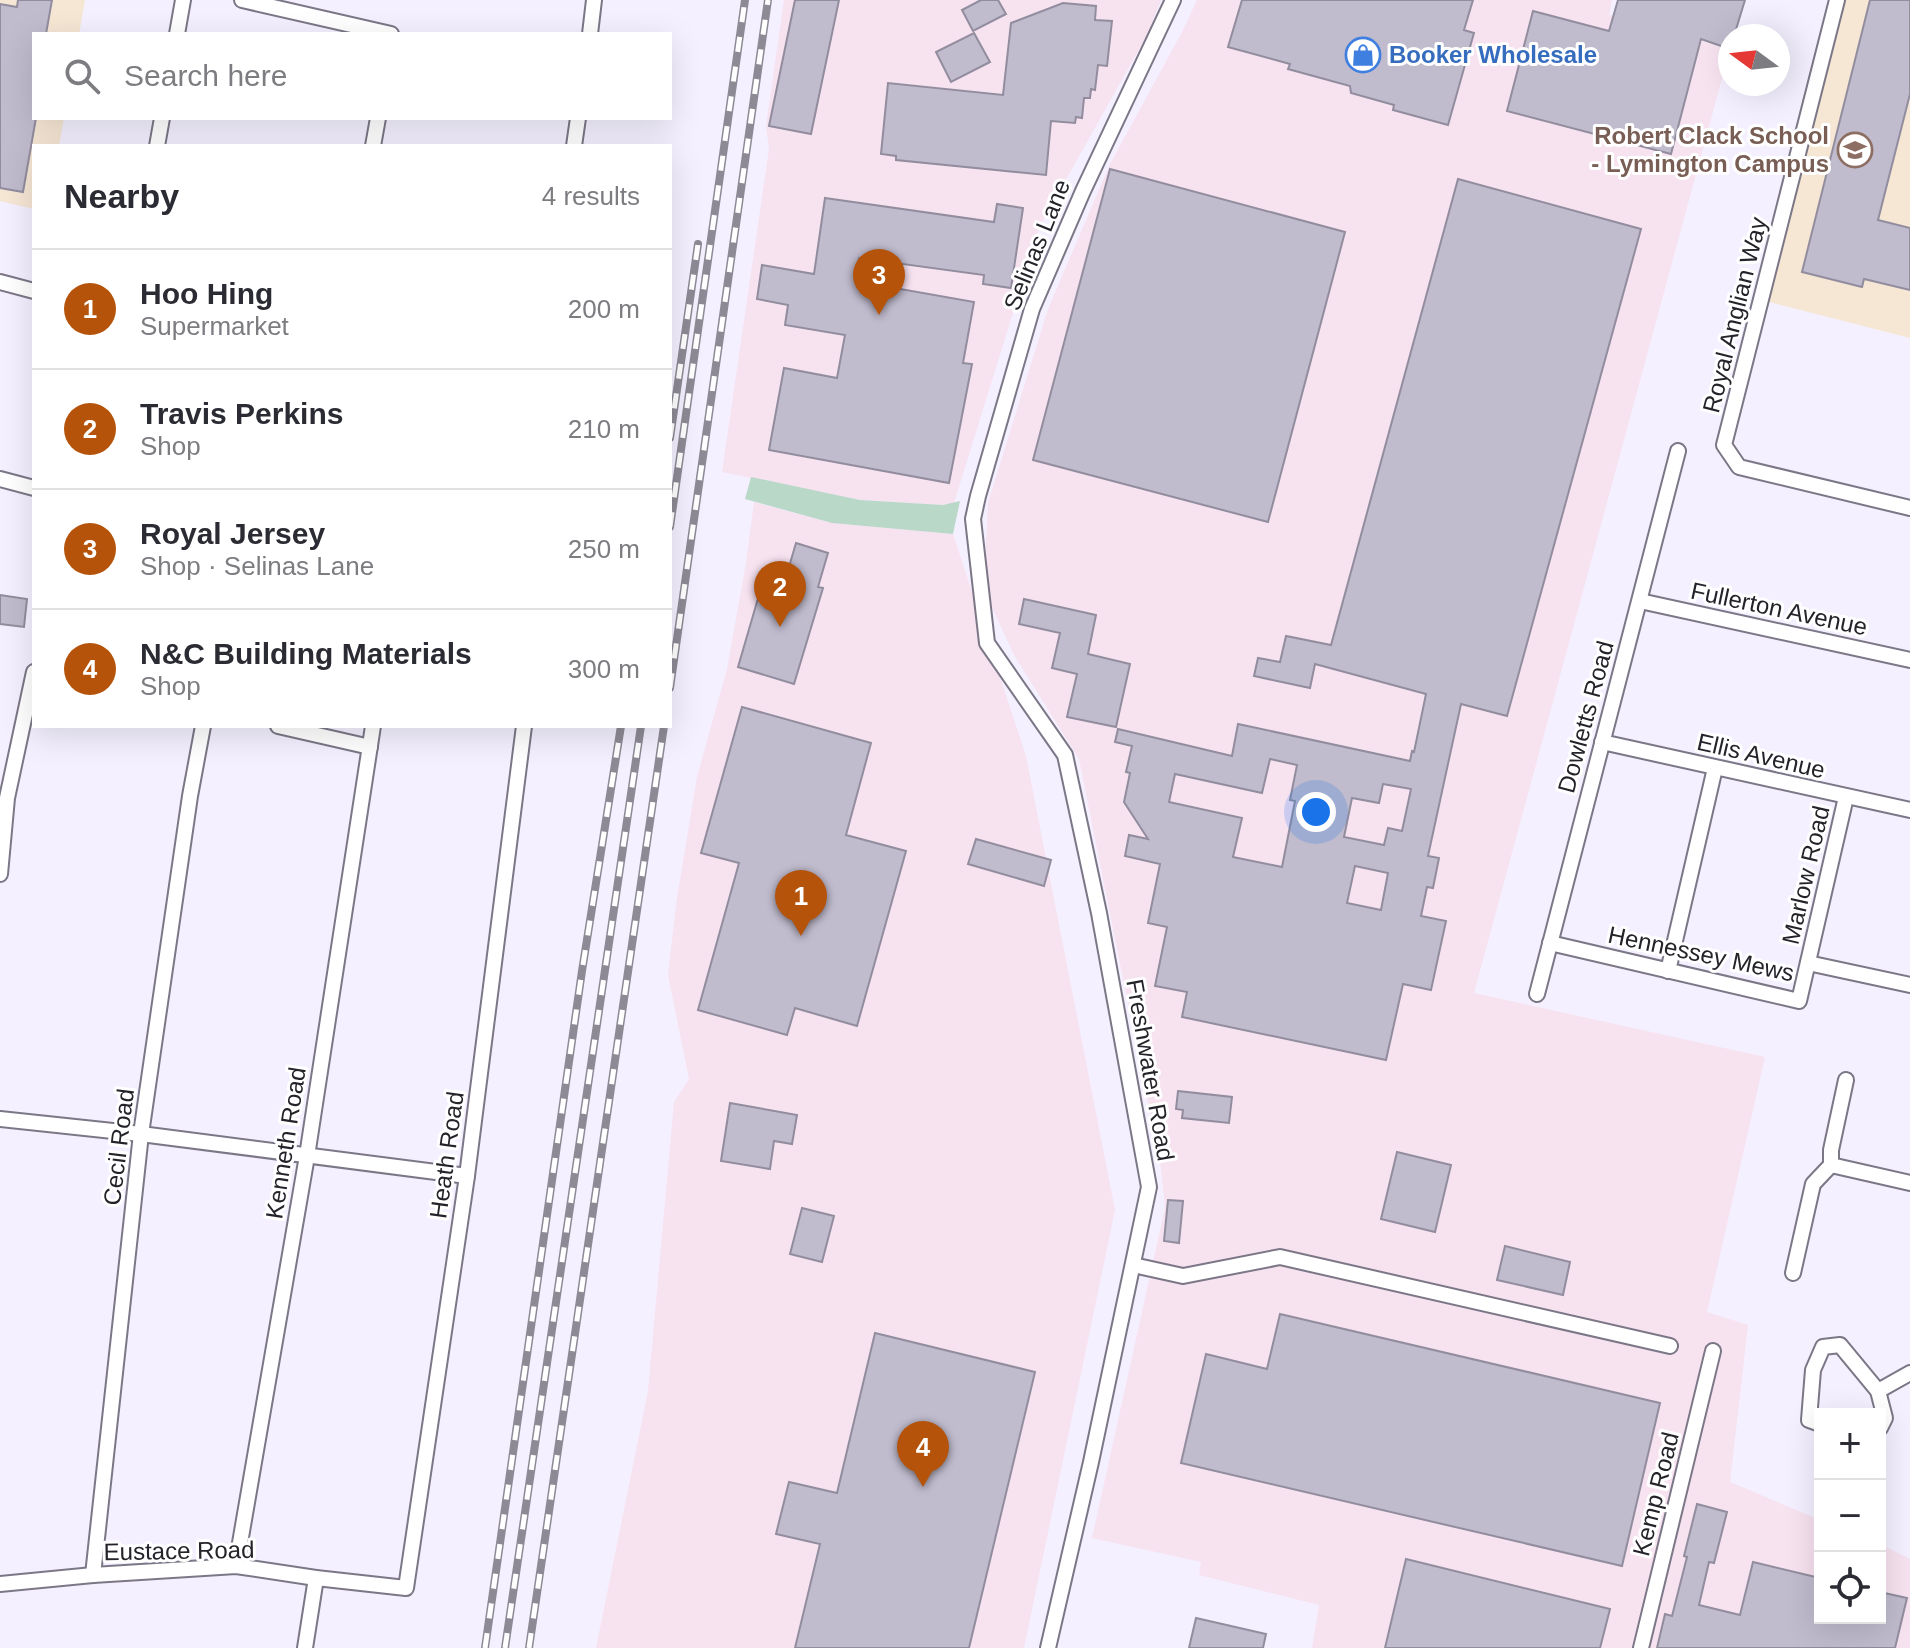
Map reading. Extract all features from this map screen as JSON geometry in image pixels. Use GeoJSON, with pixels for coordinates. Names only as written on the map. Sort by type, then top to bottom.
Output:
{"type":"FeatureCollection","features":[{"type":"Feature","properties":{"kind":"street"},"geometry":{"type":"LineString","coordinates":[[177,32],[183,0]]}},
{"type":"Feature","properties":{"kind":"street"},"geometry":{"type":"LineString","coordinates":[[242,0],[382,32]]}},
{"type":"Feature","properties":{"kind":"street"},"geometry":{"type":"LineString","coordinates":[[590,32],[594,0]]}},
{"type":"Feature","properties":{"kind":"street","name":"Selinas Lane"},"geometry":{"type":"LineString","coordinates":[[973,519],[1032,309],[1083,191],[1173,0]]}},
{"type":"Feature","properties":{"kind":"street","name":"Royal Anglian Way"},"geometry":{"type":"LineString","coordinates":[[1837,0],[1724,445],[1739,467],[1910,506]]}},
{"type":"Feature","properties":{"kind":"street"},"geometry":{"type":"LineString","coordinates":[[157,144],[162,120]]}},
{"type":"Feature","properties":{"kind":"street"},"geometry":{"type":"LineString","coordinates":[[373,144],[378,120]]}},
{"type":"Feature","properties":{"kind":"street"},"geometry":{"type":"LineString","coordinates":[[574,144],[578,120]]}},
{"type":"Feature","properties":{"kind":"street"},"geometry":{"type":"LineString","coordinates":[[0,282],[32,290]]}},
{"type":"Feature","properties":{"kind":"street","name":"Dowletts Road"},"geometry":{"type":"LineString","coordinates":[[1537,994],[1678,451]]}},
{"type":"Feature","properties":{"kind":"street"},"geometry":{"type":"LineString","coordinates":[[0,479],[32,487]]}},
{"type":"Feature","properties":{"kind":"street","name":"Freshwater Road"},"geometry":{"type":"LineString","coordinates":[[973,519],[987,643],[1065,755],[1096,899],[1149,1187],[1048,1648]]}},
{"type":"Feature","properties":{"kind":"street","name":"Fullerton Avenue"},"geometry":{"type":"LineString","coordinates":[[1640,601],[1910,660]]}},
{"type":"Feature","properties":{"kind":"street"},"geometry":{"type":"LineString","coordinates":[[0,874],[4,797],[32,680]]}},
{"type":"Feature","properties":{"kind":"street","name":"Cecil Road"},"geometry":{"type":"LineString","coordinates":[[93,1575],[141,1134],[203,728]]}},
{"type":"Feature","properties":{"kind":"street"},"geometry":{"type":"LineString","coordinates":[[287,728],[370,747]]}},
{"type":"Feature","properties":{"kind":"street","name":"Kenneth Road"},"geometry":{"type":"LineString","coordinates":[[236,1566],[307,1156],[373,728]]}},
{"type":"Feature","properties":{"kind":"street","name":"Heath Road"},"geometry":{"type":"LineString","coordinates":[[406,1588],[467,1176],[524,728]]}},
{"type":"Feature","properties":{"kind":"street","name":"Ellis Avenue"},"geometry":{"type":"LineString","coordinates":[[1602,742],[1910,810]]}},
{"type":"Feature","properties":{"kind":"street"},"geometry":{"type":"LineString","coordinates":[[1668,971],[1715,768]]}},
{"type":"Feature","properties":{"kind":"street","name":"Marlow Road"},"geometry":{"type":"LineString","coordinates":[[1808,963],[1846,797]]}},
{"type":"Feature","properties":{"kind":"street","name":"Hennessey Mews"},"geometry":{"type":"LineString","coordinates":[[1550,943],[1799,1001],[1808,963],[1910,985]]}},
{"type":"Feature","properties":{"kind":"street"},"geometry":{"type":"LineString","coordinates":[[1793,1273],[1813,1184],[1831,1165],[1831,1150],[1846,1080]]}},
{"type":"Feature","properties":{"kind":"street"},"geometry":{"type":"LineString","coordinates":[[0,1119],[467,1176]]}},
{"type":"Feature","properties":{"kind":"street"},"geometry":{"type":"LineString","coordinates":[[1831,1165],[1910,1183]]}},
{"type":"Feature","properties":{"kind":"street"},"geometry":{"type":"LineString","coordinates":[[1133,1265],[1183,1276],[1280,1257],[1670,1346]]}},
{"type":"Feature","properties":{"kind":"street"},"geometry":{"type":"LineString","coordinates":[[1814,1422],[1809,1420],[1813,1370],[1823,1347],[1840,1345],[1878,1391],[1882,1408]]}},
{"type":"Feature","properties":{"kind":"street","name":"Kemp Road"},"geometry":{"type":"LineString","coordinates":[[1641,1648],[1713,1351]]}},
{"type":"Feature","properties":{"kind":"street"},"geometry":{"type":"LineString","coordinates":[[1878,1391],[1910,1373]]}},
{"type":"Feature","properties":{"kind":"street","name":"Eustace Road"},"geometry":{"type":"LineString","coordinates":[[0,1584],[236,1566],[406,1588]]}},
{"type":"Feature","properties":{"kind":"street"},"geometry":{"type":"LineString","coordinates":[[305,1648],[316,1578]]}},
{"type":"Feature","properties":{"kind":"shaded area"},"geometry":{"type":"Polygon","coordinates":[[[0,0],[85,0],[79,32],[32,32],[32,120],[64,120],[59,144],[32,144],[32,209],[0,201],[0,0]]]}},
{"type":"Feature","properties":{"kind":"shaded area"},"geometry":{"type":"Polygon","coordinates":[[[784,0],[1161,0],[1147,35],[1040,226],[954,503],[860,500],[722,472],[769,149],[766,126],[784,0]]]}},
{"type":"Feature","properties":{"kind":"shaded area"},"geometry":{"type":"Polygon","coordinates":[[[1197,0],[1612,0],[1609,15],[1718,46],[1718,93],[1474,993],[1765,1057],[1707,1312],[1748,1325],[1730,1482],[1814,1517],[1814,1624],[1886,1624],[1886,1547],[1910,1559],[1910,1648],[1312,1648],[1319,1605],[1199,1575],[1201,1562],[1092,1538],[1165,1208],[1161,1168],[1079,759],[1014,655],[986,594],[988,503],[1048,309],[1110,164],[1197,0]]]}},
{"type":"Feature","properties":{"kind":"shaded area","name":"Robert Clack School - Lymington Campus"},"geometry":{"type":"Polygon","coordinates":[[[1837,0],[1910,0],[1910,338],[1761,300],[1837,0]]]}},
{"type":"Feature","properties":{"kind":"shaded area"},"geometry":{"type":"Polygon","coordinates":[[[754,502],[832,523],[953,534],[1026,756],[1115,1210],[1024,1648],[596,1648],[648,1391],[674,1102],[689,1079],[668,975],[676,904],[697,777],[727,669],[754,502]]]}},
{"type":"Feature","properties":{"kind":"green space"},"geometry":{"type":"Polygon","coordinates":[[[751,477],[860,500],[943,505],[960,501],[953,534],[832,523],[745,499],[751,477]]]}},
{"type":"Feature","properties":{"kind":"building"},"geometry":{"type":"Polygon","coordinates":[[[18,0],[52,0],[46,32],[32,32],[32,120],[36,120],[23,192],[0,188],[0,4],[17,7],[18,0]]]}},
{"type":"Feature","properties":{"kind":"building"},"geometry":{"type":"Polygon","coordinates":[[[795,0],[839,0],[811,134],[769,126],[795,0]]]}},
{"type":"Feature","properties":{"kind":"building"},"geometry":{"type":"Polygon","coordinates":[[[981,0],[998,0],[1006,14],[973,31],[962,10],[981,0]]]}},
{"type":"Feature","properties":{"kind":"building","name":"Booker Wholesale"},"geometry":{"type":"Polygon","coordinates":[[[1242,0],[1473,0],[1464,30],[1474,33],[1448,125],[1393,110],[1394,105],[1351,93],[1350,86],[1288,69],[1290,64],[1228,47],[1242,0]]]}},
{"type":"Feature","properties":{"kind":"building"},"geometry":{"type":"Polygon","coordinates":[[[1618,0],[1745,0],[1738,24],[1718,24],[1718,45],[1701,39],[1671,154],[1507,111],[1533,11],[1609,31],[1618,0]]]}},
{"type":"Feature","properties":{"kind":"building"},"geometry":{"type":"Polygon","coordinates":[[[1870,0],[1910,0],[1910,94],[1878,220],[1910,228],[1910,290],[1864,279],[1862,287],[1802,272],[1870,0]]]}},
{"type":"Feature","properties":{"kind":"building"},"geometry":{"type":"Polygon","coordinates":[[[1063,3],[1096,6],[1095,20],[1112,21],[1107,66],[1098,65],[1095,90],[1091,89],[1090,98],[1084,98],[1082,118],[1076,117],[1075,123],[1051,121],[1046,175],[896,160],[896,156],[881,154],[888,83],[1003,95],[1011,23],[1063,3]]]}},
{"type":"Feature","properties":{"kind":"building"},"geometry":{"type":"Polygon","coordinates":[[[974,33],[990,62],[951,82],[936,52],[974,33]]]}},
{"type":"Feature","properties":{"kind":"building"},"geometry":{"type":"Polygon","coordinates":[[[1110,169],[1345,232],[1268,522],[1033,460],[1110,169]]]}},
{"type":"Feature","properties":{"kind":"building"},"geometry":{"type":"Polygon","coordinates":[[[1458,179],[1641,229],[1507,716],[1461,704],[1428,856],[1439,858],[1433,888],[1427,887],[1421,916],[1446,921],[1431,990],[1403,984],[1386,1060],[1182,1017],[1187,992],[1155,986],[1167,927],[1148,923],[1160,864],[1125,856],[1129,835],[1148,839],[1124,802],[1132,746],[1115,742],[1118,729],[1232,756],[1238,724],[1410,761],[1426,694],[1315,664],[1310,688],[1254,676],[1258,658],[1280,662],[1286,636],[1331,645],[1458,179]],[[1270,759],[1262,793],[1175,774],[1169,802],[1242,818],[1233,857],[1282,867],[1295,801],[1290,800],[1297,765],[1270,759]],[[1383,784],[1379,803],[1352,798],[1344,837],[1384,845],[1388,828],[1402,831],[1411,789],[1383,784]],[[1355,866],[1347,903],[1381,910],[1388,873],[1355,866]]]}},
{"type":"Feature","properties":{"kind":"building"},"geometry":{"type":"Polygon","coordinates":[[[825,198],[994,222],[997,204],[1023,208],[1011,288],[983,284],[984,275],[859,258],[855,281],[974,302],[963,363],[972,364],[949,483],[769,450],[784,368],[837,378],[845,335],[785,325],[788,305],[757,299],[762,265],[814,274],[825,198]]]}},
{"type":"Feature","properties":{"kind":"building"},"geometry":{"type":"Polygon","coordinates":[[[796,543],[828,553],[818,587],[823,588],[794,684],[738,667],[766,571],[786,577],[796,543]]]}},
{"type":"Feature","properties":{"kind":"building"},"geometry":{"type":"Polygon","coordinates":[[[0,595],[27,599],[24,627],[0,624],[0,595]]]}},
{"type":"Feature","properties":{"kind":"building"},"geometry":{"type":"Polygon","coordinates":[[[1024,599],[1096,615],[1088,654],[1130,664],[1116,727],[1067,717],[1077,674],[1052,668],[1060,633],[1019,624],[1024,599]]]}},
{"type":"Feature","properties":{"kind":"building"},"geometry":{"type":"Polygon","coordinates":[[[742,707],[871,743],[846,835],[906,851],[857,1026],[795,1008],[787,1035],[698,1010],[739,863],[701,853],[742,707]]]}},
{"type":"Feature","properties":{"kind":"building"},"geometry":{"type":"Polygon","coordinates":[[[976,839],[1051,860],[1044,886],[968,864],[976,839]]]}},
{"type":"Feature","properties":{"kind":"building"},"geometry":{"type":"Polygon","coordinates":[[[1178,1091],[1232,1097],[1229,1123],[1182,1118],[1183,1110],[1176,1109],[1178,1091]]]}},
{"type":"Feature","properties":{"kind":"building"},"geometry":{"type":"Polygon","coordinates":[[[730,1103],[797,1115],[792,1144],[774,1141],[770,1169],[721,1161],[730,1103]]]}},
{"type":"Feature","properties":{"kind":"building"},"geometry":{"type":"Polygon","coordinates":[[[1397,1152],[1451,1165],[1435,1232],[1381,1219],[1397,1152]]]}},
{"type":"Feature","properties":{"kind":"building"},"geometry":{"type":"Polygon","coordinates":[[[1168,1200],[1183,1201],[1179,1243],[1164,1241],[1168,1200]]]}},
{"type":"Feature","properties":{"kind":"building"},"geometry":{"type":"Polygon","coordinates":[[[802,1208],[834,1216],[822,1262],[790,1254],[802,1208]]]}},
{"type":"Feature","properties":{"kind":"building"},"geometry":{"type":"Polygon","coordinates":[[[1505,1246],[1570,1262],[1563,1295],[1497,1280],[1505,1246]]]}},
{"type":"Feature","properties":{"kind":"building"},"geometry":{"type":"Polygon","coordinates":[[[1280,1314],[1660,1403],[1622,1566],[1181,1463],[1206,1354],[1267,1369],[1280,1314]]]}},
{"type":"Feature","properties":{"kind":"building"},"geometry":{"type":"Polygon","coordinates":[[[875,1333],[1035,1372],[969,1648],[795,1648],[820,1544],[776,1534],[789,1482],[837,1493],[875,1333]]]}},
{"type":"Feature","properties":{"kind":"building"},"geometry":{"type":"Polygon","coordinates":[[[1697,1504],[1727,1512],[1714,1563],[1709,1562],[1699,1605],[1740,1615],[1753,1562],[1814,1577],[1814,1624],[1886,1624],[1886,1593],[1907,1598],[1895,1648],[1657,1648],[1665,1614],[1672,1616],[1687,1557],[1684,1556],[1697,1504]]]}},
{"type":"Feature","properties":{"kind":"building"},"geometry":{"type":"Polygon","coordinates":[[[1406,1559],[1610,1609],[1600,1648],[1385,1648],[1406,1559]]]}},
{"type":"Feature","properties":{"kind":"building"},"geometry":{"type":"Polygon","coordinates":[[[1196,1618],[1266,1634],[1263,1648],[1189,1648],[1196,1618]]]}},
{"type":"Feature","properties":{"kind":"railway"},"geometry":{"type":"LineString","coordinates":[[672,513],[745,0]]}},
{"type":"Feature","properties":{"kind":"railway"},"geometry":{"type":"LineString","coordinates":[[672,674],[768,0]]}},
{"type":"Feature","properties":{"kind":"railway"},"geometry":{"type":"LineString","coordinates":[[672,424],[698,244]]}},
{"type":"Feature","properties":{"kind":"railway"},"geometry":{"type":"LineString","coordinates":[[485,1648],[582,971],[621,728]]}},
{"type":"Feature","properties":{"kind":"railway"},"geometry":{"type":"LineString","coordinates":[[505,1648],[641,728]]}},
{"type":"Feature","properties":{"kind":"railway"},"geometry":{"type":"LineString","coordinates":[[529,1648],[664,728]]}},
{"type":"Feature","properties":{"kind":"place","name":"Booker Wholesale"},"geometry":{"type":"Point","coordinates":[1363,55]}},
{"type":"Feature","properties":{"kind":"place","name":"Robert Clack School - Lymington Campus"},"geometry":{"type":"Point","coordinates":[1855,150]}},
{"type":"Feature","properties":{"kind":"place","name":"Royal Jersey"},"geometry":{"type":"Point","coordinates":[879,315]}},
{"type":"Feature","properties":{"kind":"place","name":"Travis Perkins"},"geometry":{"type":"Point","coordinates":[780,627]}},
{"type":"Feature","properties":{"kind":"place","name":"Hoo Hing"},"geometry":{"type":"Point","coordinates":[801,936]}},
{"type":"Feature","properties":{"kind":"place","name":"N&C Building Materials"},"geometry":{"type":"Point","coordinates":[923,1487]}}]}
